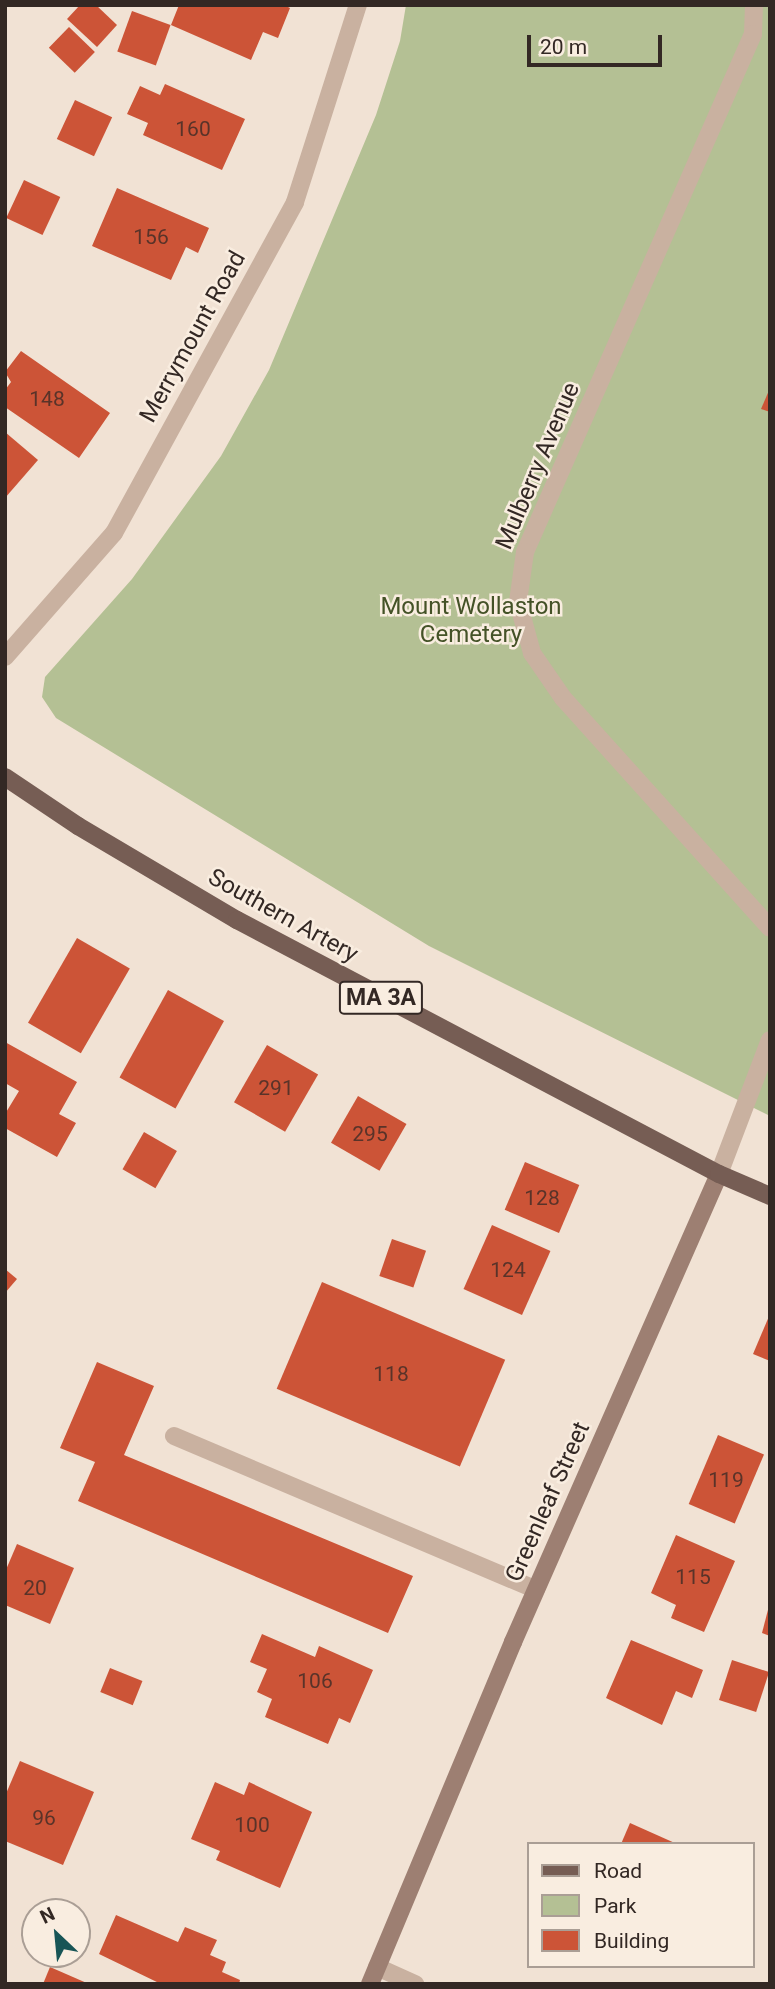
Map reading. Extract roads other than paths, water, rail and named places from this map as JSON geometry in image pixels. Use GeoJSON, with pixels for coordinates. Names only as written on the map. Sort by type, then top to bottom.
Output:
{"type":"FeatureCollection","features":[{"type":"Feature","properties":{"kind":"main road","name":"Southern Artery"},"geometry":{"type":"LineString","coordinates":[[5,777],[78,827],[237,920],[719,1174],[770,1196]]}},
{"type":"Feature","properties":{"kind":"street","name":"Merrymount Road"},"geometry":{"type":"LineString","coordinates":[[5,657],[114,533],[295,202],[358,5]]}},
{"type":"Feature","properties":{"kind":"street","name":"Mulberry Avenue"},"geometry":{"type":"LineString","coordinates":[[754,5],[753,34],[525,552],[518,602],[532,653],[563,698],[770,928]]}},
{"type":"Feature","properties":{"kind":"street","name":"Greenleaf Street"},"geometry":{"type":"LineString","coordinates":[[373,1975],[536,1590],[719,1174],[770,1040]]}},
{"type":"Feature","properties":{"kind":"street"},"geometry":{"type":"LineString","coordinates":[[174,1436],[536,1590]]}},
{"type":"Feature","properties":{"kind":"street"},"geometry":{"type":"LineString","coordinates":[[373,1975],[415,1984]]}},
{"type":"Feature","properties":{"kind":"park label","name":"Mount Wollaston Cemetery"},"geometry":{"type":"Point","coordinates":[471,621]}}]}
